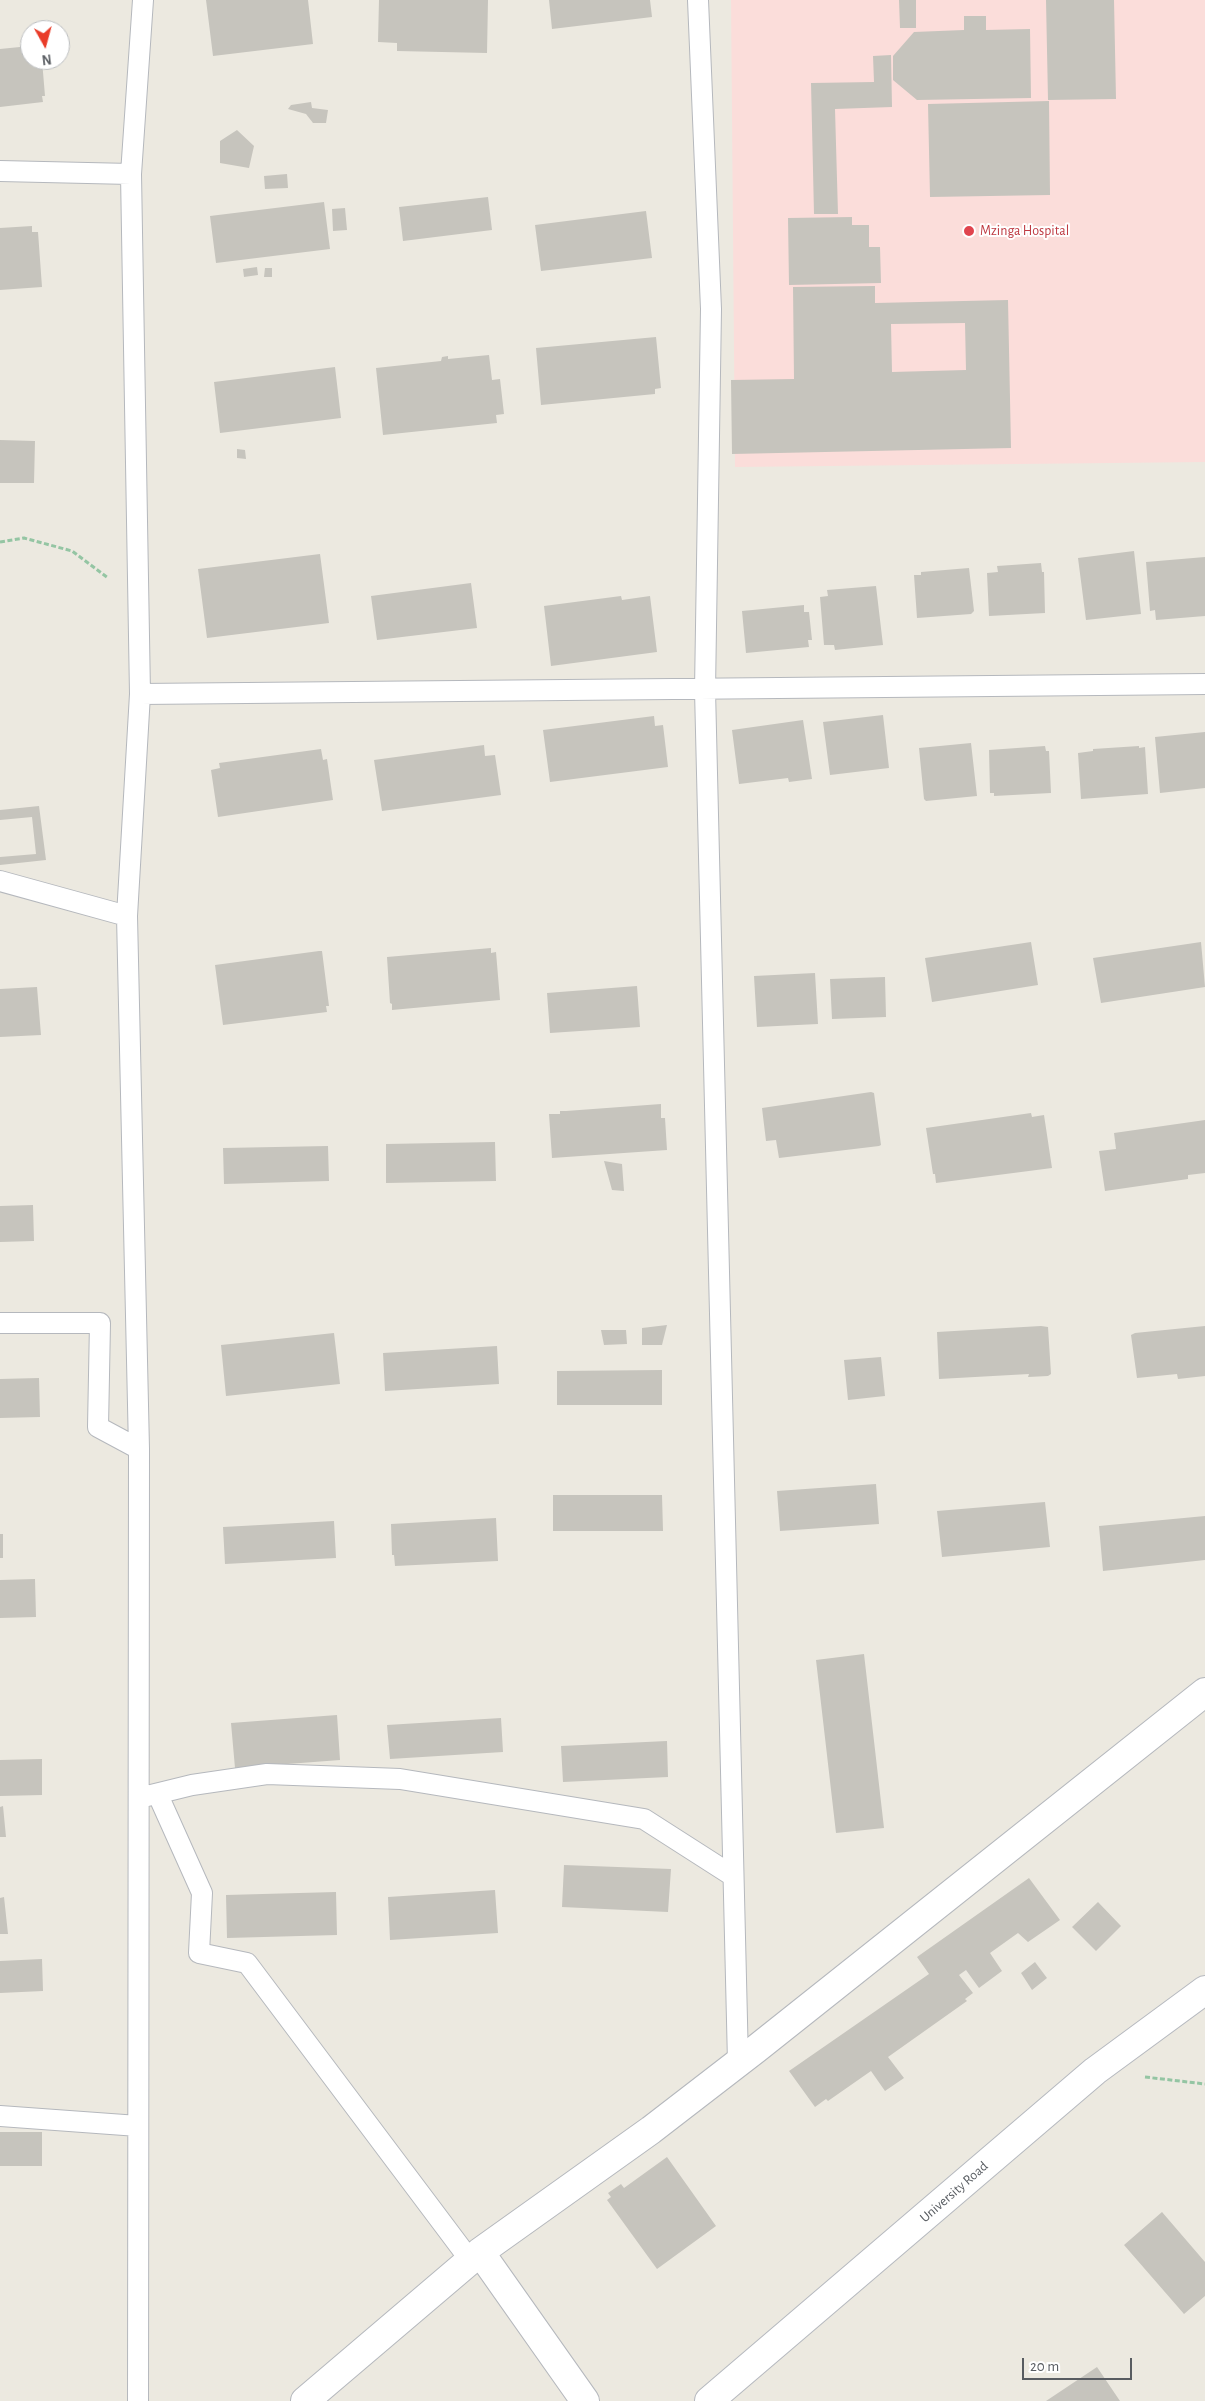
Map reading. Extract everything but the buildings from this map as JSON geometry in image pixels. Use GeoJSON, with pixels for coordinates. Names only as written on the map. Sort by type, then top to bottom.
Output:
{"type":"FeatureCollection","features":[{"type":"Feature","properties":{"kind":"street"},"geometry":{"type":"LineString","coordinates":[[305,2401],[475,2256],[651,2130],[1205,1692]]}},
{"type":"Feature","properties":{"kind":"street","name":"University Road"},"geometry":{"type":"LineString","coordinates":[[709,2401],[1095,2071],[1205,1990]]}},
{"type":"Feature","properties":{"kind":"street"},"geometry":{"type":"LineString","coordinates":[[475,2256],[585,2401]]}},
{"type":"Feature","properties":{"kind":"lane"},"geometry":{"type":"LineString","coordinates":[[138,2401],[138,1449],[127,916],[140,694],[132,174],[142,0]]}},
{"type":"Feature","properties":{"kind":"lane"},"geometry":{"type":"LineString","coordinates":[[698,0],[711,309],[705,690],[738,2062]]}},
{"type":"Feature","properties":{"kind":"lane"},"geometry":{"type":"LineString","coordinates":[[0,171],[132,174]]}},
{"type":"Feature","properties":{"kind":"lane"},"geometry":{"type":"LineString","coordinates":[[140,694],[1205,684]]}},
{"type":"Feature","properties":{"kind":"lane"},"geometry":{"type":"LineString","coordinates":[[0,881],[127,916]]}},
{"type":"Feature","properties":{"kind":"lane"},"geometry":{"type":"LineString","coordinates":[[0,1323],[100,1323],[98,1427],[138,1449]]}},
{"type":"Feature","properties":{"kind":"lane"},"geometry":{"type":"LineString","coordinates":[[139,1798],[158,1795],[192,1785],[267,1774],[400,1779],[644,1819],[733,1876]]}},
{"type":"Feature","properties":{"kind":"lane"},"geometry":{"type":"LineString","coordinates":[[158,1795],[202,1893],[198,1953],[247,1963],[475,2256]]}},
{"type":"Feature","properties":{"kind":"lane"},"geometry":{"type":"LineString","coordinates":[[0,2116],[138,2126]]}},
{"type":"Feature","properties":{"kind":"path"},"geometry":{"type":"LineString","coordinates":[[0,542],[24,538],[72,550],[139,605]]}},
{"type":"Feature","properties":{"kind":"path"},"geometry":{"type":"LineString","coordinates":[[1144,2076],[1205,2084]]}},
{"type":"Feature","properties":{"kind":"shaded area","name":"Mzinga Hospital"},"geometry":{"type":"Polygon","coordinates":[[[731,0],[1205,0],[1205,462],[735,467],[731,0]]]}},
{"type":"Feature","properties":{"kind":"place","name":"Mzinga Hospital"},"geometry":{"type":"Point","coordinates":[969,231]}}]}
